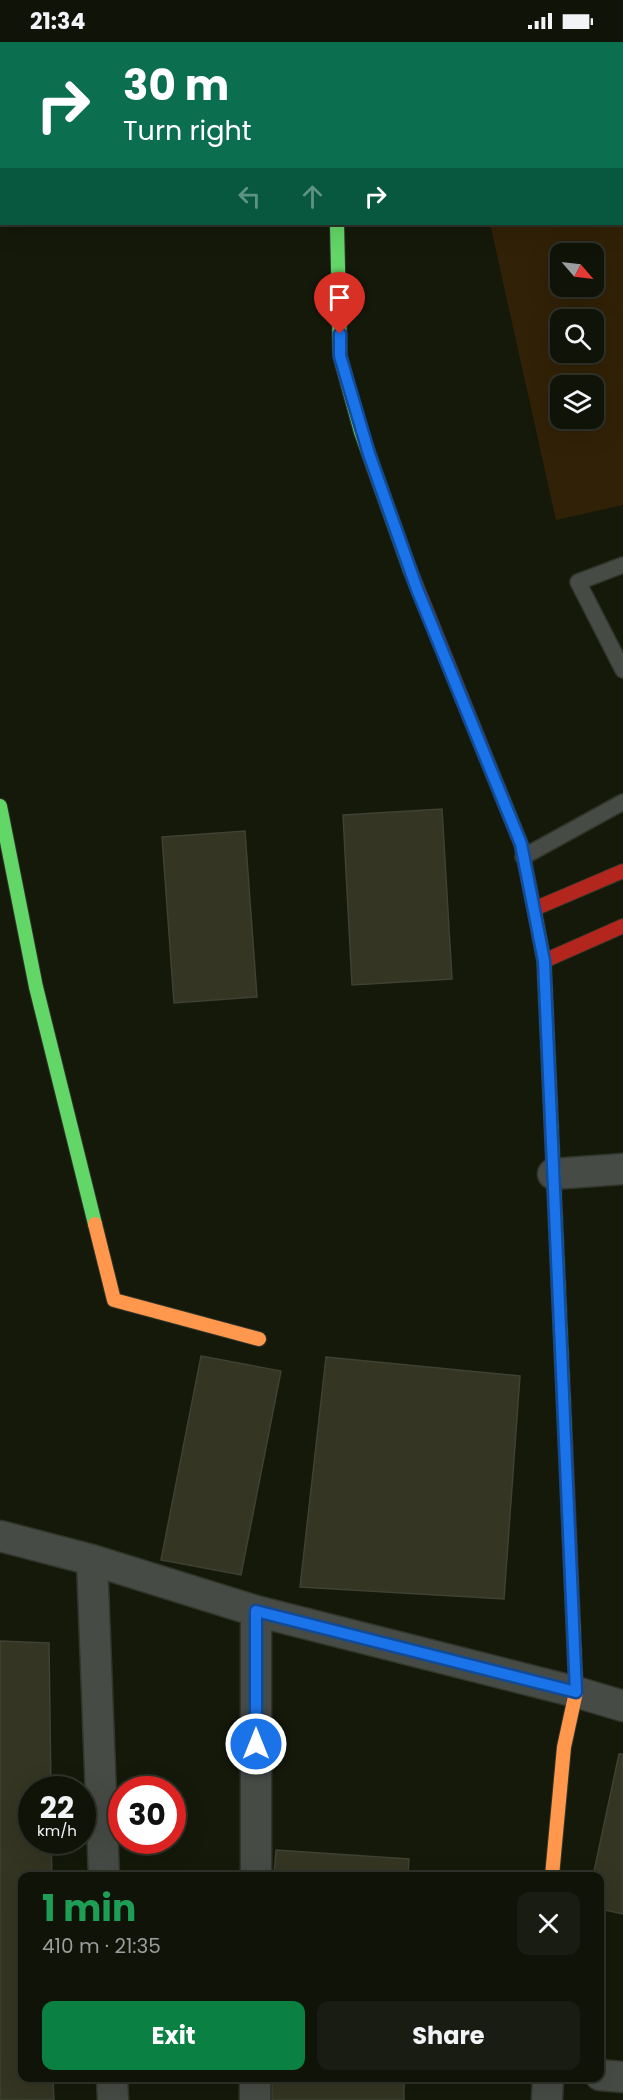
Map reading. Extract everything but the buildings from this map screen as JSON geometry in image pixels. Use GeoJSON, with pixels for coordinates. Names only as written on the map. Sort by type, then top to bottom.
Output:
{"type":"FeatureCollection","features":[{"type":"Feature","properties":{"kind":"street"},"geometry":{"type":"LineString","coordinates":[[337,225],[340,356],[361,432],[417,589],[521,844],[544,961],[576,1692],[564,1747],[552,1872]]}},
{"type":"Feature","properties":{"kind":"street"},"geometry":{"type":"LineString","coordinates":[[0,806],[36,987],[114,1300],[260,1339]]}},
{"type":"Feature","properties":{"kind":"street"},"geometry":{"type":"LineString","coordinates":[[534,909],[623,872]]}},
{"type":"Feature","properties":{"kind":"street"},"geometry":{"type":"LineString","coordinates":[[544,961],[623,926]]}},
{"type":"Feature","properties":{"kind":"street"},"geometry":{"type":"LineString","coordinates":[[554,1174],[623,1168]]}},
{"type":"Feature","properties":{"kind":"street"},"geometry":{"type":"LineString","coordinates":[[0,1536],[92,1560],[256,1611],[623,1706]]}},
{"type":"Feature","properties":{"kind":"street"},"geometry":{"type":"LineString","coordinates":[[92,1560],[104,1872]]}},
{"type":"Feature","properties":{"kind":"street"},"geometry":{"type":"LineString","coordinates":[[256,1611],[256,1872]]}},
{"type":"Feature","properties":{"kind":"street"},"geometry":{"type":"LineString","coordinates":[[604,2075],[623,2077]]}},
{"type":"Feature","properties":{"kind":"street"},"geometry":{"type":"LineString","coordinates":[[112,2082],[113,2100]]}},
{"type":"Feature","properties":{"kind":"street"},"geometry":{"type":"LineString","coordinates":[[255,2082],[255,2100]]}},
{"type":"Feature","properties":{"kind":"street"},"geometry":{"type":"LineString","coordinates":[[547,2100],[548,2082]]}},
{"type":"Feature","properties":{"kind":"lane"},"geometry":{"type":"LineString","coordinates":[[623,565],[578,582],[623,670]]}},
{"type":"Feature","properties":{"kind":"lane"},"geometry":{"type":"LineString","coordinates":[[524,857],[623,802]]}},
{"type":"Feature","properties":{"kind":"shaded area"},"geometry":{"type":"Polygon","coordinates":[[[490,225],[623,225],[623,505],[556,520],[490,225]]]}},
{"type":"Feature","properties":{"kind":"traffic: fast"},"geometry":{"type":"LineString","coordinates":[[337,225],[340,356],[361,432],[410,570]]}},
{"type":"Feature","properties":{"kind":"traffic: fast"},"geometry":{"type":"LineString","coordinates":[[0,806],[36,987],[95,1224]]}},
{"type":"Feature","properties":{"kind":"traffic: fast"},"geometry":{"type":"LineString","coordinates":[[535,914],[544,961],[565,1436]]}},
{"type":"Feature","properties":{"kind":"traffic: slow"},"geometry":{"type":"LineString","coordinates":[[95,1224],[114,1300],[259,1339]]}},
{"type":"Feature","properties":{"kind":"traffic: slow"},"geometry":{"type":"LineString","coordinates":[[552,1872],[564,1747],[576,1692],[573,1619]]}},
{"type":"Feature","properties":{"kind":"traffic: jam"},"geometry":{"type":"LineString","coordinates":[[410,570],[521,844],[535,914]]}},
{"type":"Feature","properties":{"kind":"traffic: jam"},"geometry":{"type":"LineString","coordinates":[[534,909],[623,871]]}},
{"type":"Feature","properties":{"kind":"traffic: jam"},"geometry":{"type":"LineString","coordinates":[[544,961],[623,926]]}},
{"type":"Feature","properties":{"kind":"traffic: jam"},"geometry":{"type":"LineString","coordinates":[[565,1436],[573,1619]]}},
{"type":"Feature","properties":{"kind":"route"},"geometry":{"type":"LineString","coordinates":[[256,1744],[256,1611],[576,1692],[544,961],[521,844],[417,589],[361,432],[340,356],[340,334]]}}]}
